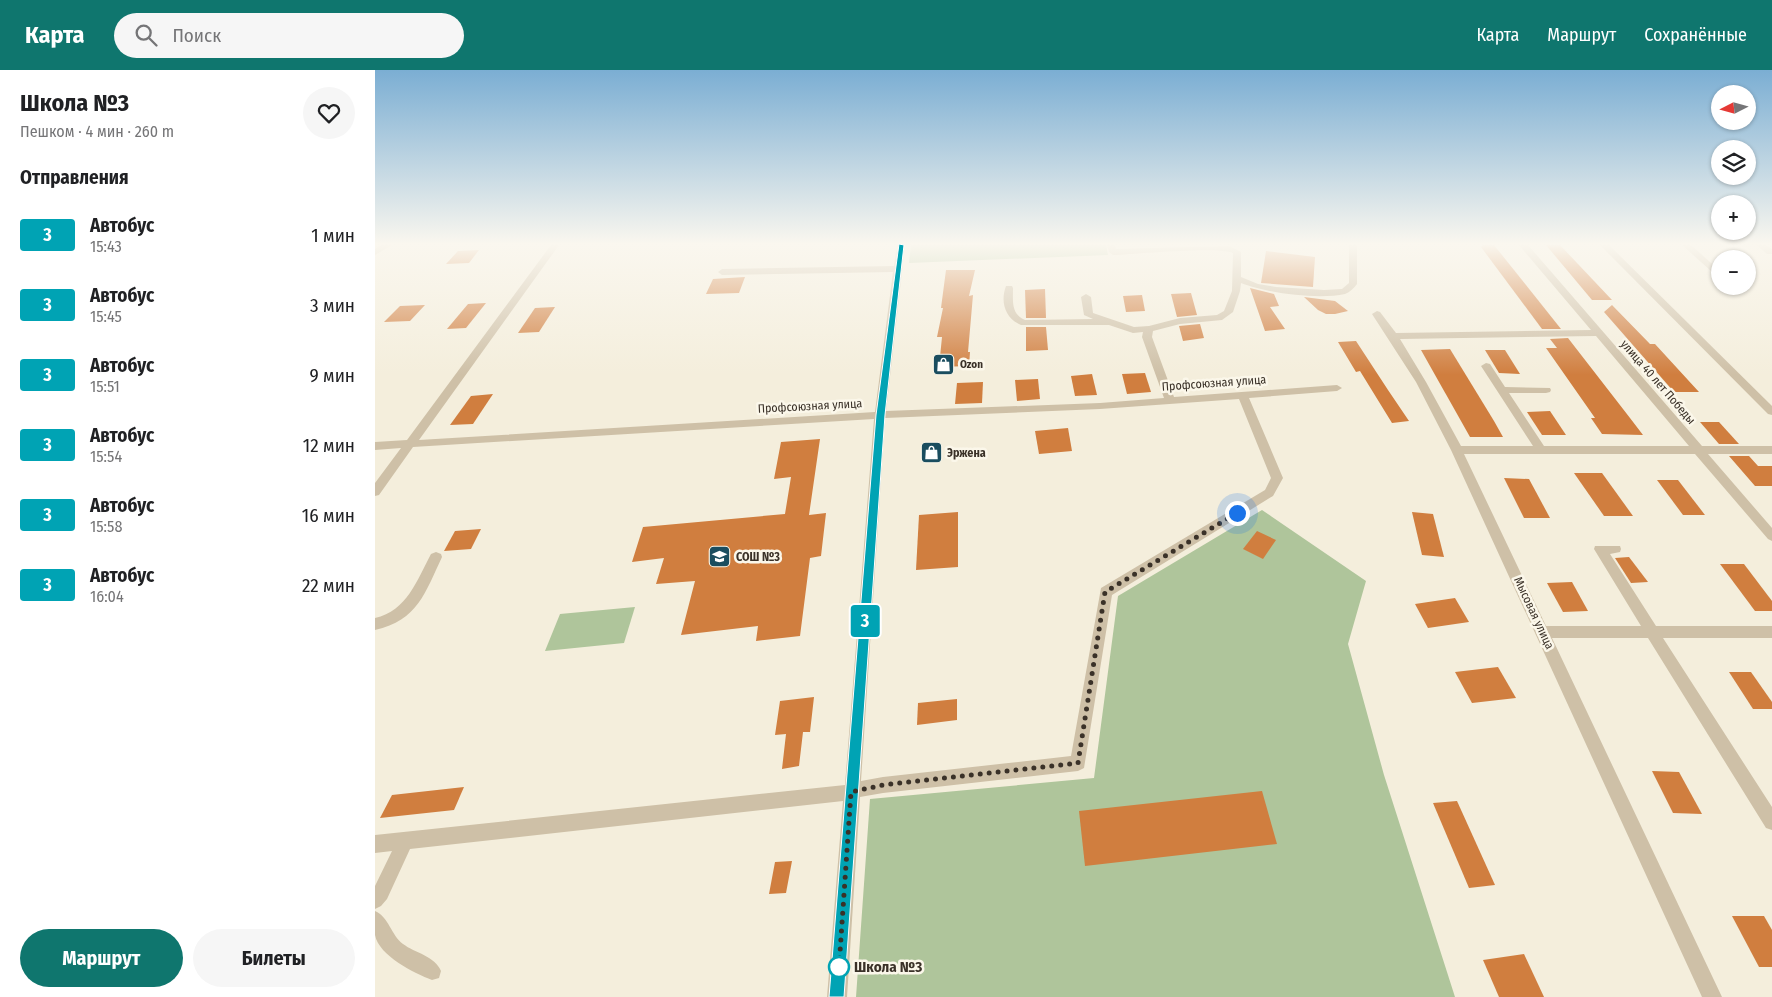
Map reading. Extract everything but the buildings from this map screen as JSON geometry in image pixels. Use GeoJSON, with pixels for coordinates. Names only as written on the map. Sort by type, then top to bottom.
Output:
{"type":"FeatureCollection","features":[{"type":"Feature","properties":{"kind":"street"},"geometry":{"type":"LineString","coordinates":[[375,492],[523,288]]}},
{"type":"Feature","properties":{"kind":"street"},"geometry":{"type":"LineString","coordinates":[[837,997],[880,415],[896,288]]}},
{"type":"Feature","properties":{"kind":"street"},"geometry":{"type":"LineString","coordinates":[[1009,288],[1010,313],[1015,320],[1025,323],[1110,322]]}},
{"type":"Feature","properties":{"kind":"street"},"geometry":{"type":"LineString","coordinates":[[1086,296],[1089,315],[1133,330],[1219,318],[1228,312],[1236,288]]}},
{"type":"Feature","properties":{"kind":"street"},"geometry":{"type":"LineString","coordinates":[[1267,288],[1324,293],[1345,291],[1348,288]]}},
{"type":"Feature","properties":{"kind":"street","name":"улица 40 лет Победы"},"geometry":{"type":"LineString","coordinates":[[1560,288],[1772,536]]}},
{"type":"Feature","properties":{"kind":"street"},"geometry":{"type":"LineString","coordinates":[[1648,288],[1772,412]]}},
{"type":"Feature","properties":{"kind":"street","name":"Мысовая улица"},"geometry":{"type":"LineString","coordinates":[[1377,314],[1421,382],[1457,450],[1712,997]]}},
{"type":"Feature","properties":{"kind":"street"},"geometry":{"type":"LineString","coordinates":[[1149,329],[1147,337],[1170,401]]}},
{"type":"Feature","properties":{"kind":"street"},"geometry":{"type":"LineString","coordinates":[[1393,336],[1599,333]]}},
{"type":"Feature","properties":{"kind":"street"},"geometry":{"type":"LineString","coordinates":[[1486,366],[1541,450]]}},
{"type":"Feature","properties":{"kind":"street","name":"Профсоюзная улица"},"geometry":{"type":"LineString","coordinates":[[375,446],[880,415],[1100,406],[1337,388]]}},
{"type":"Feature","properties":{"kind":"street"},"geometry":{"type":"LineString","coordinates":[[1503,390],[1546,390]]}},
{"type":"Feature","properties":{"kind":"street"},"geometry":{"type":"LineString","coordinates":[[375,844],[851,792],[883,785],[1078,763],[1105,592],[1269,493],[1277,478],[1243,395]]}},
{"type":"Feature","properties":{"kind":"street"},"geometry":{"type":"LineString","coordinates":[[1457,450],[1772,450]]}},
{"type":"Feature","properties":{"kind":"street"},"geometry":{"type":"LineString","coordinates":[[1615,549],[1599,549],[1772,822]]}},
{"type":"Feature","properties":{"kind":"street"},"geometry":{"type":"LineString","coordinates":[[375,624],[389,622],[412,603],[436,557]]}},
{"type":"Feature","properties":{"kind":"street"},"geometry":{"type":"LineString","coordinates":[[1542,632],[1772,632]]}},
{"type":"Feature","properties":{"kind":"street"},"geometry":{"type":"LineString","coordinates":[[375,900],[381,893],[405,841]]}},
{"type":"Feature","properties":{"kind":"street"},"geometry":{"type":"LineString","coordinates":[[375,920],[395,950],[432,971]]}},
{"type":"Feature","properties":{"kind":"green space"},"geometry":{"type":"Polygon","coordinates":[[[1262,510],[1366,581],[1348,644],[1384,775],[1455,997],[856,997],[870,799],[1094,778],[1118,596],[1262,510]]]}},
{"type":"Feature","properties":{"kind":"green space"},"geometry":{"type":"Polygon","coordinates":[[[635,607],[624,643],[545,651],[560,614],[635,607]]]}},
{"type":"Feature","properties":{"kind":"bus line","name":"3"},"geometry":{"type":"LineString","coordinates":[[837,997],[880,415],[896,288]]}},
{"type":"Feature","properties":{"kind":"place","name":"Ozon"},"geometry":{"type":"Point","coordinates":[944,364]}},
{"type":"Feature","properties":{"kind":"place","name":"Эржена"},"geometry":{"type":"Point","coordinates":[931,453]}},
{"type":"Feature","properties":{"kind":"place","name":"СОШ №3"},"geometry":{"type":"Point","coordinates":[720,557]}},
{"type":"Feature","properties":{"kind":"place","name":"Школа №3"},"geometry":{"type":"Point","coordinates":[839,967]}},
{"type":"Feature","properties":{"kind":"route"},"geometry":{"type":"LineString","coordinates":[[839,967],[851,792],[883,785],[1078,763],[1105,592],[1237,513]]}}]}
